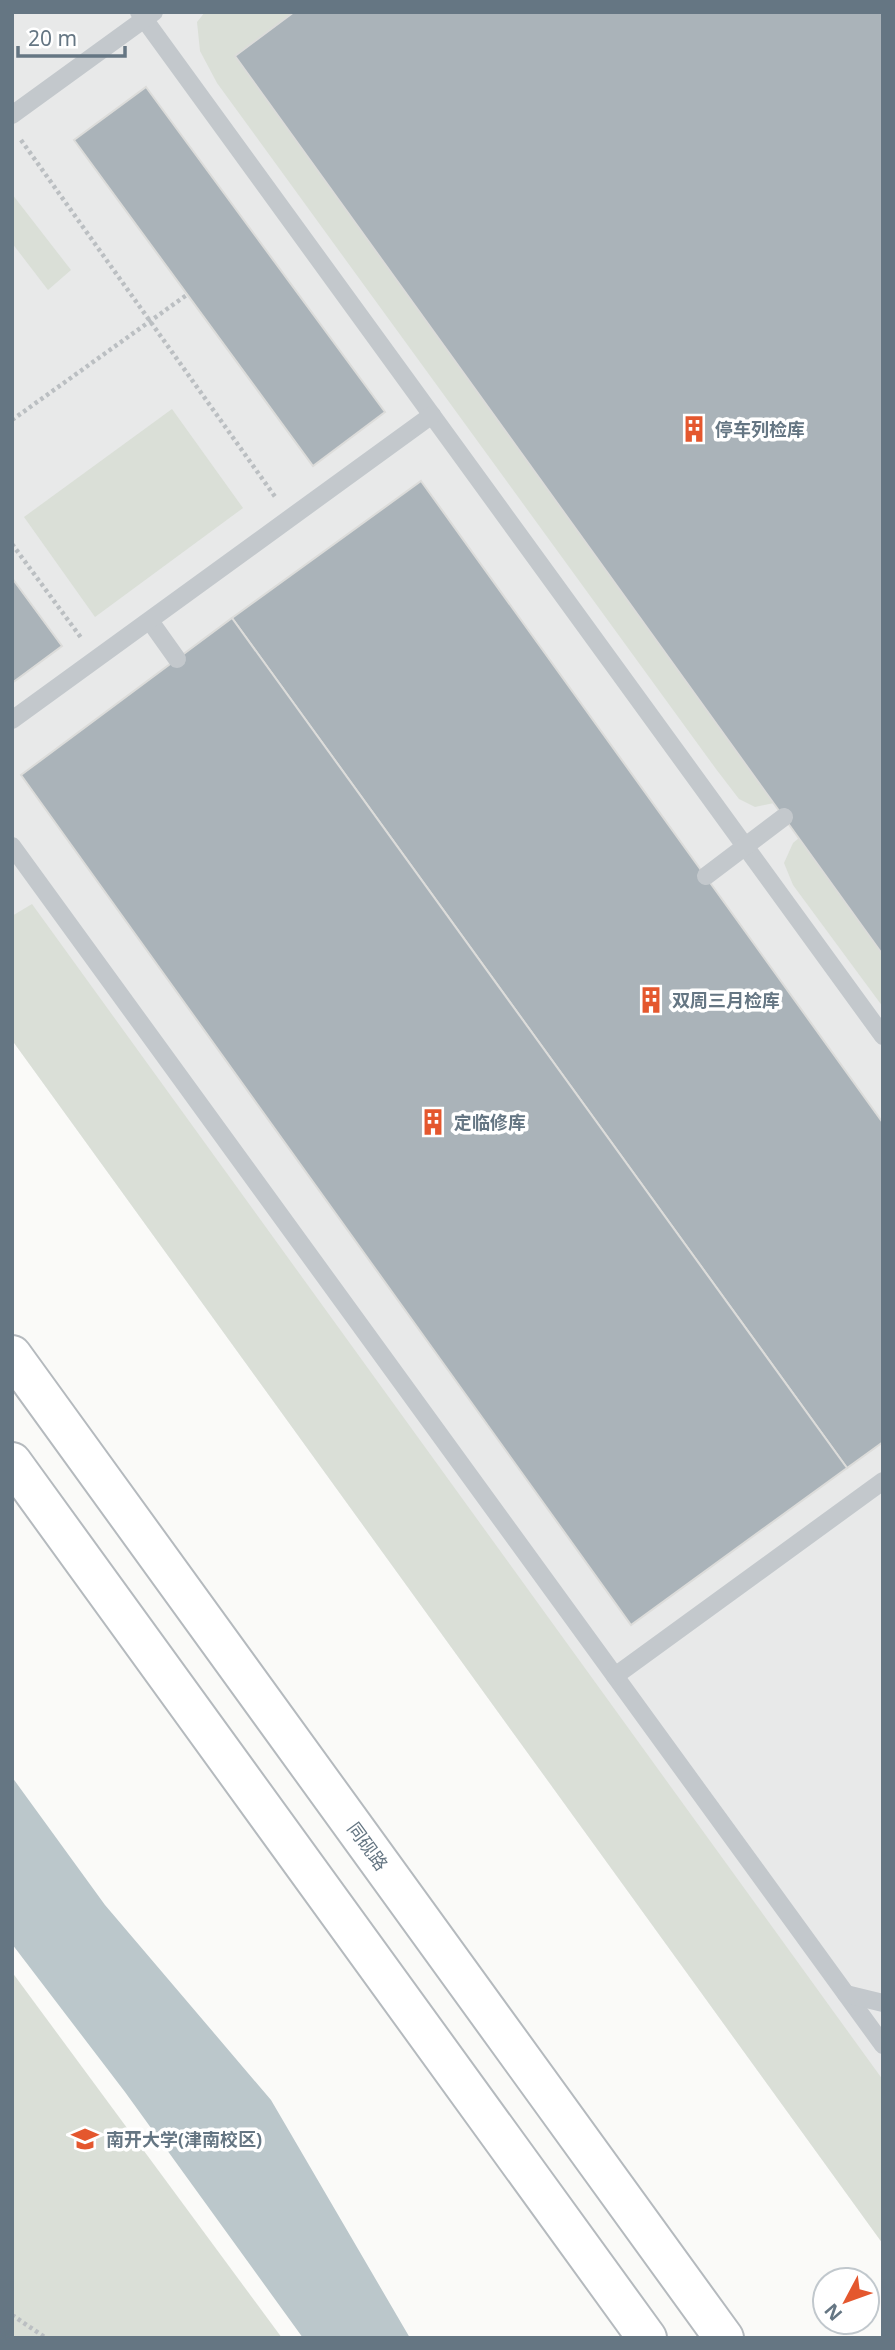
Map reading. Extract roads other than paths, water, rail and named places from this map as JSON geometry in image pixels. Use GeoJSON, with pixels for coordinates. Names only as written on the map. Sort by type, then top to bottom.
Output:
{"type":"FeatureCollection","features":[{"type":"Feature","properties":{"kind":"main road","name":"同砚路"},"geometry":{"type":"LineString","coordinates":[[12,1355],[723,2338]]}},
{"type":"Feature","properties":{"kind":"main road"},"geometry":{"type":"LineString","coordinates":[[12,1462],[647,2338]]}},
{"type":"Feature","properties":{"kind":"lane"},"geometry":{"type":"LineString","coordinates":[[12,115],[146,15],[432,415],[883,1036]]}},
{"type":"Feature","properties":{"kind":"lane"},"geometry":{"type":"LineString","coordinates":[[12,720],[432,415]]}},
{"type":"Feature","properties":{"kind":"lane"},"geometry":{"type":"LineString","coordinates":[[150,621],[177,659]]}},
{"type":"Feature","properties":{"kind":"lane"},"geometry":{"type":"LineString","coordinates":[[706,876],[784,817]]}},
{"type":"Feature","properties":{"kind":"lane"},"geometry":{"type":"LineString","coordinates":[[12,846],[883,2045]]}},
{"type":"Feature","properties":{"kind":"lane"},"geometry":{"type":"LineString","coordinates":[[615,1676],[883,1481]]}},
{"type":"Feature","properties":{"kind":"lane"},"geometry":{"type":"LineString","coordinates":[[846,1994],[883,2004]]}},
{"type":"Feature","properties":{"kind":"place","name":"停车列检库"},"geometry":{"type":"Point","coordinates":[694,429]}},
{"type":"Feature","properties":{"kind":"place","name":"双周三月检库"},"geometry":{"type":"Point","coordinates":[651,1000]}},
{"type":"Feature","properties":{"kind":"place","name":"定临修库"},"geometry":{"type":"Point","coordinates":[433,1122]}},
{"type":"Feature","properties":{"kind":"place","name":"南开大学(津南校区)"},"geometry":{"type":"Point","coordinates":[85,2139]}}]}
